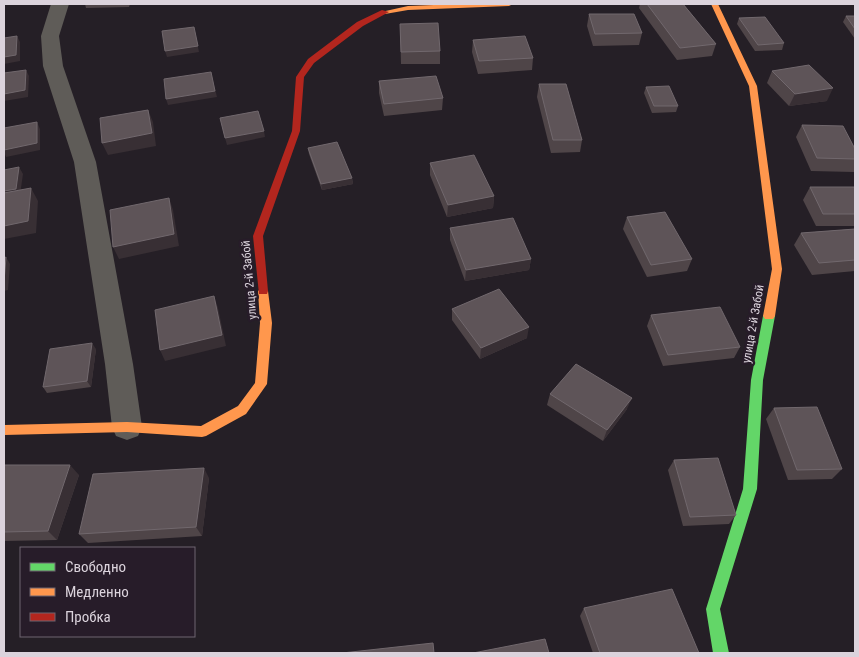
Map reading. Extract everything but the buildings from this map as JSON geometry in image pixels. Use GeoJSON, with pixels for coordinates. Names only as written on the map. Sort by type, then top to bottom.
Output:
{"type":"FeatureCollection","features":[{"type":"Feature","properties":{"kind":"street"},"geometry":{"type":"LineString","coordinates":[[60,4],[50,36],[53,66],[85,162],[119,364],[127,427]]}},
{"type":"Feature","properties":{"kind":"street","name":"улица 2-й Забой"},"geometry":{"type":"LineString","coordinates":[[4,430],[127,427],[202,432],[242,410],[261,384],[266,323],[258,236],[296,131],[300,77],[311,61],[360,24],[386,12],[456,5],[509,4]]}},
{"type":"Feature","properties":{"kind":"street","name":"улица 2-й Забой"},"geometry":{"type":"LineString","coordinates":[[714,4],[753,86],[777,269],[756,380],[750,489],[713,609],[721,653]]}},
{"type":"Feature","properties":{"kind":"traffic: fast"},"geometry":{"type":"LineString","coordinates":[[721,653],[713,609],[750,489],[757,380],[769,316]]}},
{"type":"Feature","properties":{"kind":"traffic: slow"},"geometry":{"type":"LineString","coordinates":[[385,12],[408,8],[509,4]]}},
{"type":"Feature","properties":{"kind":"traffic: slow"},"geometry":{"type":"LineString","coordinates":[[714,4],[753,86],[777,269],[769,316]]}},
{"type":"Feature","properties":{"kind":"traffic: slow"},"geometry":{"type":"LineString","coordinates":[[4,430],[127,427],[202,432],[242,410],[261,384],[266,323],[263,291]]}},
{"type":"Feature","properties":{"kind":"traffic: jam"},"geometry":{"type":"LineString","coordinates":[[263,291],[258,236],[296,131],[300,77],[311,61],[360,24],[385,12]]}}]}
